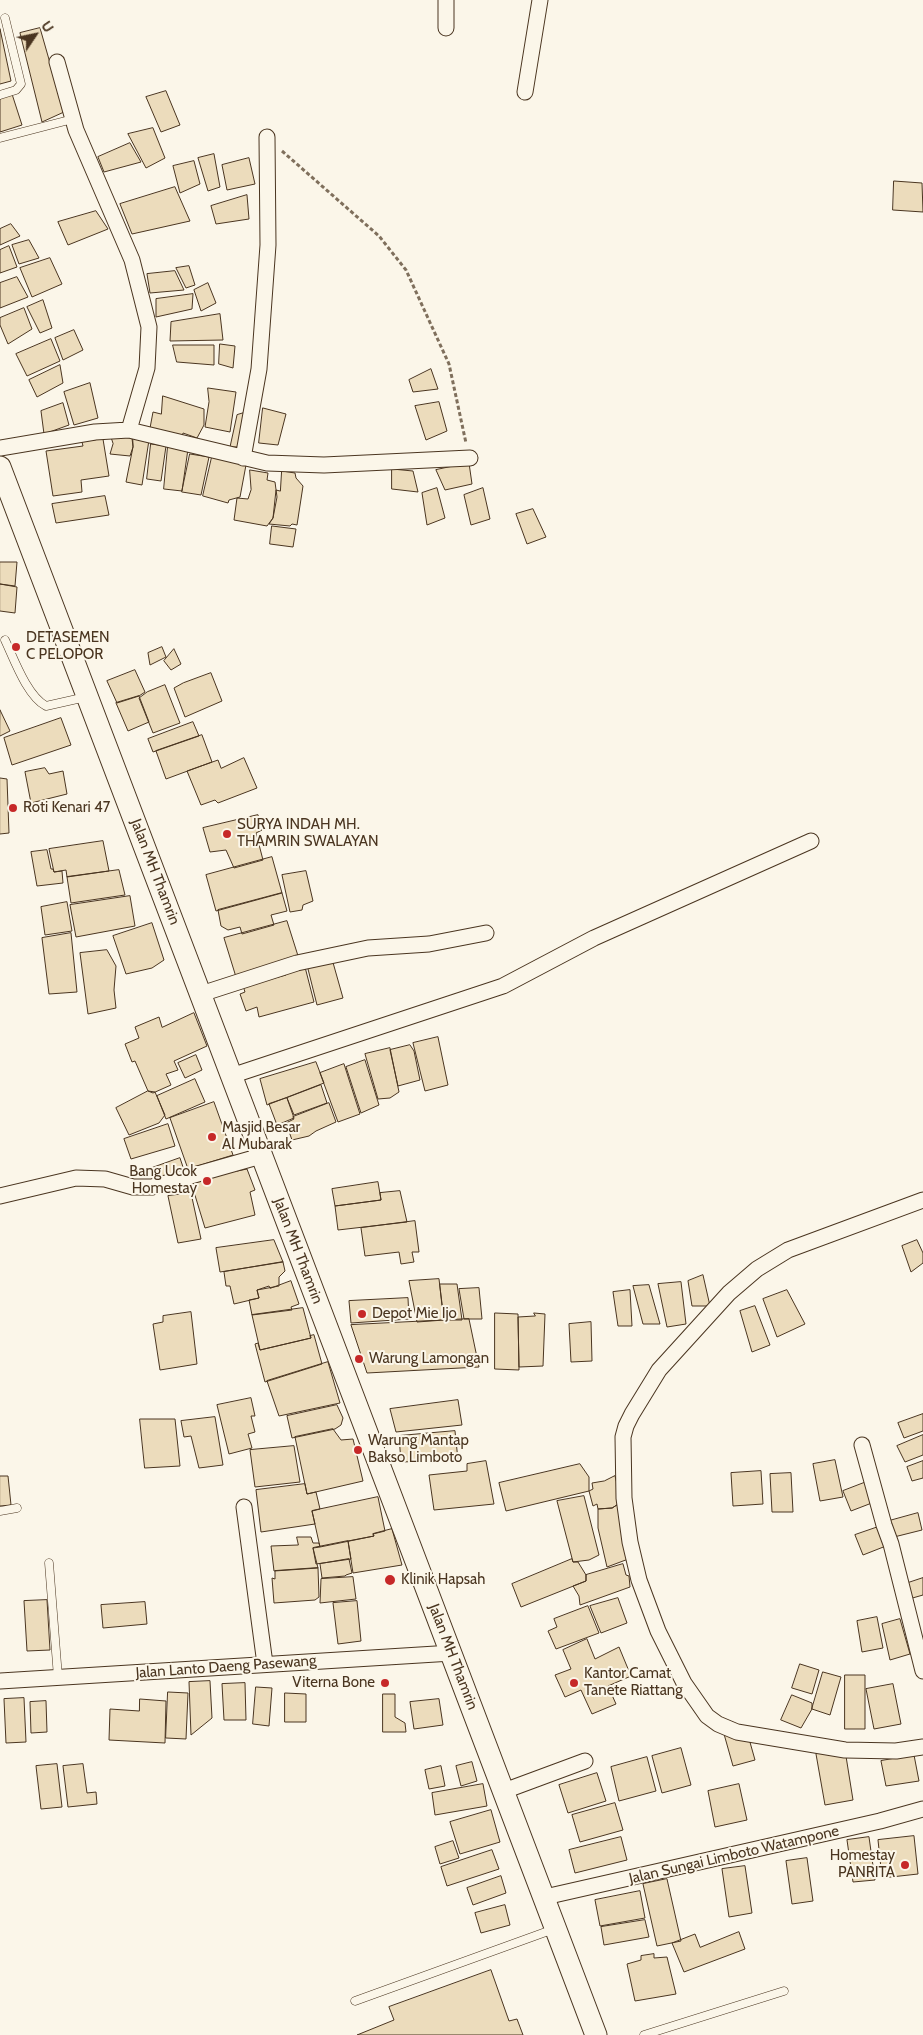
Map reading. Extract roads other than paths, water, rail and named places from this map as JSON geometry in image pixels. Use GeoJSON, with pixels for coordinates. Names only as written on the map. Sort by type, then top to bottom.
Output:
{"type":"FeatureCollection","features":[{"type":"Feature","properties":{"kind":"main road","name":"Jalan MH Thamrin"},"geometry":{"type":"LineString","coordinates":[[0,467],[596,2035]]}},
{"type":"Feature","properties":{"kind":"street"},"geometry":{"type":"LineString","coordinates":[[446,0],[446,28]]}},
{"type":"Feature","properties":{"kind":"street"},"geometry":{"type":"LineString","coordinates":[[525,92],[540,0]]}},
{"type":"Feature","properties":{"kind":"street"},"geometry":{"type":"LineString","coordinates":[[58,62],[73,119],[132,260],[149,327],[146,368],[129,430]]}},
{"type":"Feature","properties":{"kind":"street"},"geometry":{"type":"LineString","coordinates":[[243,458],[259,369],[268,245],[267,137]]}},
{"type":"Feature","properties":{"kind":"street"},"geometry":{"type":"LineString","coordinates":[[0,448],[95,432],[129,430],[267,463],[324,465],[470,458]]}},
{"type":"Feature","properties":{"kind":"street"},"geometry":{"type":"LineString","coordinates":[[231,1076],[503,986],[594,938],[811,841]]}},
{"type":"Feature","properties":{"kind":"street"},"geometry":{"type":"LineString","coordinates":[[201,994],[315,959],[368,948],[430,944],[486,933]]}},
{"type":"Feature","properties":{"kind":"street"},"geometry":{"type":"LineString","coordinates":[[0,1196],[76,1178],[105,1179],[133,1187],[152,1187],[261,1156]]}},
{"type":"Feature","properties":{"kind":"street"},"geometry":{"type":"LineString","coordinates":[[923,1200],[788,1250],[756,1269],[729,1293],[659,1370],[632,1414],[623,1437],[624,1498],[630,1542],[639,1580],[658,1631],[684,1683],[707,1716],[718,1724],[737,1732],[845,1750],[896,1751],[923,1747]]}},
{"type":"Feature","properties":{"kind":"street"},"geometry":{"type":"LineString","coordinates":[[862,1445],[891,1544],[923,1671]]}},
{"type":"Feature","properties":{"kind":"street"},"geometry":{"type":"LineString","coordinates":[[244,1507],[265,1664]]}},
{"type":"Feature","properties":{"kind":"street","name":"Jalan Lanto Daeng Pasewang"},"geometry":{"type":"LineString","coordinates":[[0,1681],[452,1653]]}},
{"type":"Feature","properties":{"kind":"street"},"geometry":{"type":"LineString","coordinates":[[504,1792],[585,1761]]}},
{"type":"Feature","properties":{"kind":"street","name":"Jalan Sungai Limboto Watampone"},"geometry":{"type":"LineString","coordinates":[[545,1898],[880,1822],[923,1809]]}},
{"type":"Feature","properties":{"kind":"lane"},"geometry":{"type":"LineString","coordinates":[[0,95],[16,90],[21,84],[5,18]]}},
{"type":"Feature","properties":{"kind":"lane"},"geometry":{"type":"LineString","coordinates":[[0,138],[73,119]]}},
{"type":"Feature","properties":{"kind":"lane"},"geometry":{"type":"LineString","coordinates":[[5,640],[24,680],[40,703],[46,706],[88,697]]}},
{"type":"Feature","properties":{"kind":"lane"},"geometry":{"type":"LineString","coordinates":[[0,1511],[17,1508]]}},
{"type":"Feature","properties":{"kind":"lane"},"geometry":{"type":"LineString","coordinates":[[48,1563],[58,1677]]}},
{"type":"Feature","properties":{"kind":"lane"},"geometry":{"type":"LineString","coordinates":[[355,2001],[556,1929]]}},
{"type":"Feature","properties":{"kind":"lane"},"geometry":{"type":"LineString","coordinates":[[649,2034],[784,1991]]}},
{"type":"Feature","properties":{"kind":"place","name":"DETASEMEN C PELOPOR"},"geometry":{"type":"Point","coordinates":[16,647]}},
{"type":"Feature","properties":{"kind":"place","name":"Roti Kenari 47"},"geometry":{"type":"Point","coordinates":[13,808]}},
{"type":"Feature","properties":{"kind":"place","name":"SURYA INDAH MH. THAMRIN SWALAYAN"},"geometry":{"type":"Point","coordinates":[227,834]}},
{"type":"Feature","properties":{"kind":"place","name":"Masjid Besar Al Mubarak"},"geometry":{"type":"Point","coordinates":[212,1137]}},
{"type":"Feature","properties":{"kind":"place","name":"Bang Ucok Homestay"},"geometry":{"type":"Point","coordinates":[207,1181]}},
{"type":"Feature","properties":{"kind":"place","name":"Depot Mie Ijo"},"geometry":{"type":"Point","coordinates":[362,1314]}},
{"type":"Feature","properties":{"kind":"place","name":"Warung Lamongan"},"geometry":{"type":"Point","coordinates":[359,1359]}},
{"type":"Feature","properties":{"kind":"place","name":"Warung Mantap Bakso Limboto"},"geometry":{"type":"Point","coordinates":[358,1450]}},
{"type":"Feature","properties":{"kind":"place","name":"Klinik Hapsah"},"geometry":{"type":"Point","coordinates":[390,1580]}},
{"type":"Feature","properties":{"kind":"place","name":"Viterna Bone"},"geometry":{"type":"Point","coordinates":[385,1683]}},
{"type":"Feature","properties":{"kind":"place","name":"Kantor Camat Tanete Riattang"},"geometry":{"type":"Point","coordinates":[574,1683]}},
{"type":"Feature","properties":{"kind":"place","name":"Homestay PANRITA"},"geometry":{"type":"Point","coordinates":[905,1865]}}]}
